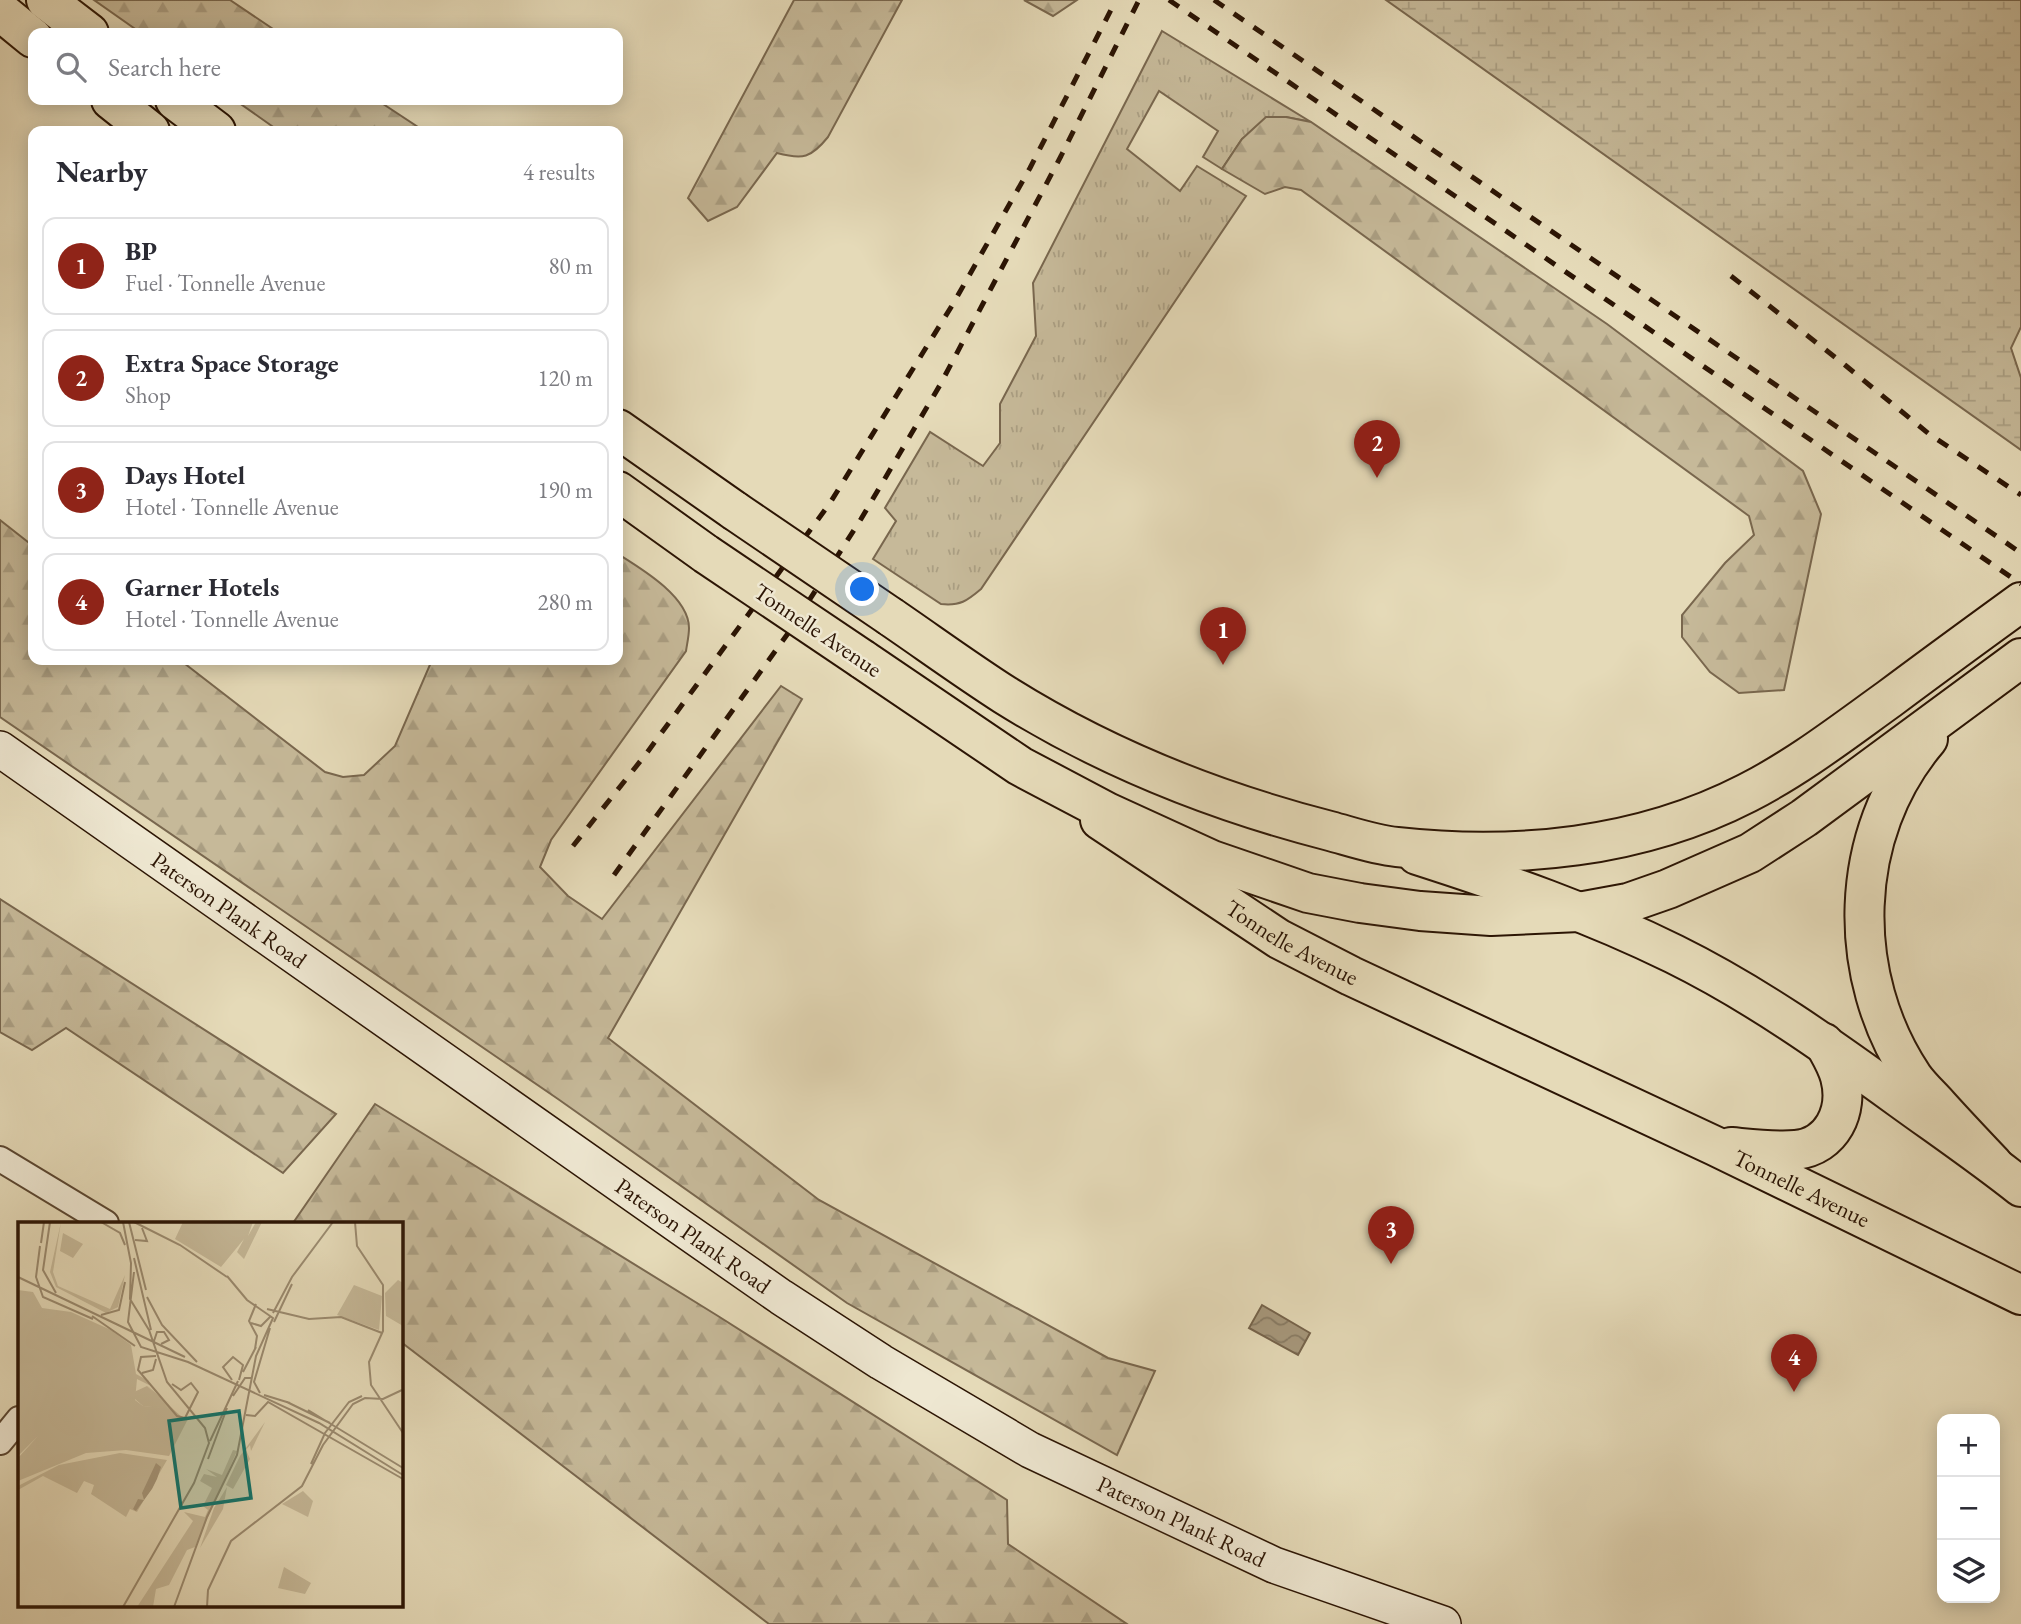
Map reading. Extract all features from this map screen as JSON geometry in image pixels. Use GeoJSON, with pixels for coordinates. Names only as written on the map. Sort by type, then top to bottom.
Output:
{"type":"FeatureCollection","features":[{"type":"Feature","properties":{"kind":"main road"},"geometry":{"type":"LineString","coordinates":[[46,0],[82,28]]}},
{"type":"Feature","properties":{"kind":"main road"},"geometry":{"type":"LineString","coordinates":[[0,11],[28,34]]}},
{"type":"Feature","properties":{"kind":"main road"},"geometry":{"type":"LineString","coordinates":[[117,105],[144,126]]}},
{"type":"Feature","properties":{"kind":"main road"},"geometry":{"type":"LineString","coordinates":[[182,105],[209,126]]}},
{"type":"Feature","properties":{"kind":"main road"},"geometry":{"type":"LineString","coordinates":[[623,433],[1005,695],[1094,744],[1187,784],[1299,823],[1394,847],[1508,885],[1579,912],[1709,972],[1824,1043],[2007,1175]]}},
{"type":"Feature","properties":{"kind":"main road","name":"Tonnelle Avenue"},"geometry":{"type":"LineString","coordinates":[[623,495],[706,554],[1279,939],[1351,976],[1715,1146],[2021,1295]]}},
{"type":"Feature","properties":{"kind":"main road"},"geometry":{"type":"LineString","coordinates":[[1394,847],[1482,852],[1544,850],[1620,837],[1697,814],[1746,793],[1793,767],[2021,602]]}},
{"type":"Feature","properties":{"kind":"main road"},"geometry":{"type":"LineString","coordinates":[[1020,766],[1107,812],[1212,860],[1308,893],[1420,911],[1491,916],[1579,912],[1628,903],[1668,889],[1750,853],[1804,818],[2019,660]]}},
{"type":"Feature","properties":{"kind":"main road"},"geometry":{"type":"LineString","coordinates":[[1973,693],[1916,753],[1889,799],[1874,844],[1864,920],[1869,972],[1875,999],[1886,1028],[1914,1079],[2007,1175]]}},
{"type":"Feature","properties":{"kind":"main road","name":"Paterson Plank Road"},"geometry":{"type":"LineString","coordinates":[[0,749],[726,1258],[881,1362],[1030,1450],[1262,1559],[1443,1624]]}},
{"type":"Feature","properties":{"kind":"main road"},"geometry":{"type":"LineString","coordinates":[[1715,1146],[1797,1150],[1814,1146],[1826,1139],[1836,1125],[1842,1095],[1840,1079],[1824,1043]]}},
{"type":"Feature","properties":{"kind":"street"},"geometry":{"type":"LineString","coordinates":[[0,1159],[104,1222]]}},
{"type":"Feature","properties":{"kind":"street"},"geometry":{"type":"LineString","coordinates":[[0,1442],[18,1420]]}},
{"type":"Feature","properties":{"kind":"green space"},"geometry":{"type":"Polygon","coordinates":[[[94,0],[230,0],[272,28],[134,28],[94,0]]]}},
{"type":"Feature","properties":{"kind":"green space"},"geometry":{"type":"Polygon","coordinates":[[[794,0],[902,0],[822,144],[806,156],[777,153],[737,207],[708,221],[688,198],[794,0]]]}},
{"type":"Feature","properties":{"kind":"green space"},"geometry":{"type":"Polygon","coordinates":[[[1024,0],[1077,0],[1053,16],[1024,0]]]}},
{"type":"Feature","properties":{"kind":"green space"},"geometry":{"type":"Polygon","coordinates":[[[1386,0],[2021,0],[2021,327],[2011,348],[2021,378],[2021,450],[1386,0]]]}},
{"type":"Feature","properties":{"kind":"green space"},"geometry":{"type":"Polygon","coordinates":[[[1162,31],[1311,122],[1286,117],[1242,139],[1222,169],[1203,157],[1218,131],[1159,91],[1127,149],[1180,191],[1197,166],[1246,196],[981,589],[963,602],[941,604],[873,559],[896,521],[885,508],[930,432],[983,466],[1000,443],[1000,404],[1036,336],[1033,283],[1162,31]]]}},
{"type":"Feature","properties":{"kind":"green space"},"geometry":{"type":"Polygon","coordinates":[[[242,105],[385,105],[416,126],[272,126],[242,105]]]}},
{"type":"Feature","properties":{"kind":"green space"},"geometry":{"type":"Polygon","coordinates":[[[1266,117],[1286,117],[1311,122],[1607,324],[1803,471],[1821,514],[1784,690],[1739,693],[1710,672],[1682,637],[1682,615],[1725,563],[1754,535],[1749,516],[1301,190],[1285,187],[1265,194],[1222,169],[1242,139],[1266,117]]]}},
{"type":"Feature","properties":{"kind":"green space"},"geometry":{"type":"Polygon","coordinates":[[[0,520],[28,542],[28,665],[186,665],[325,772],[343,777],[364,775],[395,746],[430,665],[623,665],[623,557],[662,585],[681,605],[689,628],[686,651],[551,840],[540,867],[568,896],[602,919],[781,686],[802,699],[608,1038],[819,1200],[1108,1358],[1155,1371],[1117,1455],[847,1303],[558,1099],[0,717],[0,520]]]}},
{"type":"Feature","properties":{"kind":"green space"},"geometry":{"type":"Polygon","coordinates":[[[0,899],[336,1114],[283,1173],[66,1028],[32,1050],[0,1032],[0,899]]]}},
{"type":"Feature","properties":{"kind":"green space"},"geometry":{"type":"Polygon","coordinates":[[[375,1104],[718,1316],[1007,1500],[1008,1544],[1127,1624],[769,1624],[402,1343],[402,1222],[294,1222],[375,1104]]]}},
{"type":"Feature","properties":{"kind":"water"},"geometry":{"type":"Polygon","coordinates":[[[1262,1305],[1310,1333],[1298,1355],[1249,1328],[1262,1305]]]}},
{"type":"Feature","properties":{"kind":"railway"},"geometry":{"type":"LineString","coordinates":[[573,846],[646,754],[830,503],[953,304],[1030,168],[1116,0]]}},
{"type":"Feature","properties":{"kind":"railway"},"geometry":{"type":"LineString","coordinates":[[614,875],[789,632],[861,519],[940,385],[1061,156],[1139,0]]}},
{"type":"Feature","properties":{"kind":"railway"},"geometry":{"type":"LineString","coordinates":[[1169,0],[2021,584]]}},
{"type":"Feature","properties":{"kind":"railway"},"geometry":{"type":"LineString","coordinates":[[1214,0],[2021,553]]}},
{"type":"Feature","properties":{"kind":"railway"},"geometry":{"type":"LineString","coordinates":[[1731,276],[1929,434],[2021,495]]}},
{"type":"Feature","properties":{"kind":"place","name":"Extra Space Storage"},"geometry":{"type":"Point","coordinates":[1377,478]}},
{"type":"Feature","properties":{"kind":"place","name":"BP"},"geometry":{"type":"Point","coordinates":[1223,665]}},
{"type":"Feature","properties":{"kind":"place","name":"Days Hotel"},"geometry":{"type":"Point","coordinates":[1391,1264]}},
{"type":"Feature","properties":{"kind":"place","name":"Garner Hotels"},"geometry":{"type":"Point","coordinates":[1794,1392]}}]}
